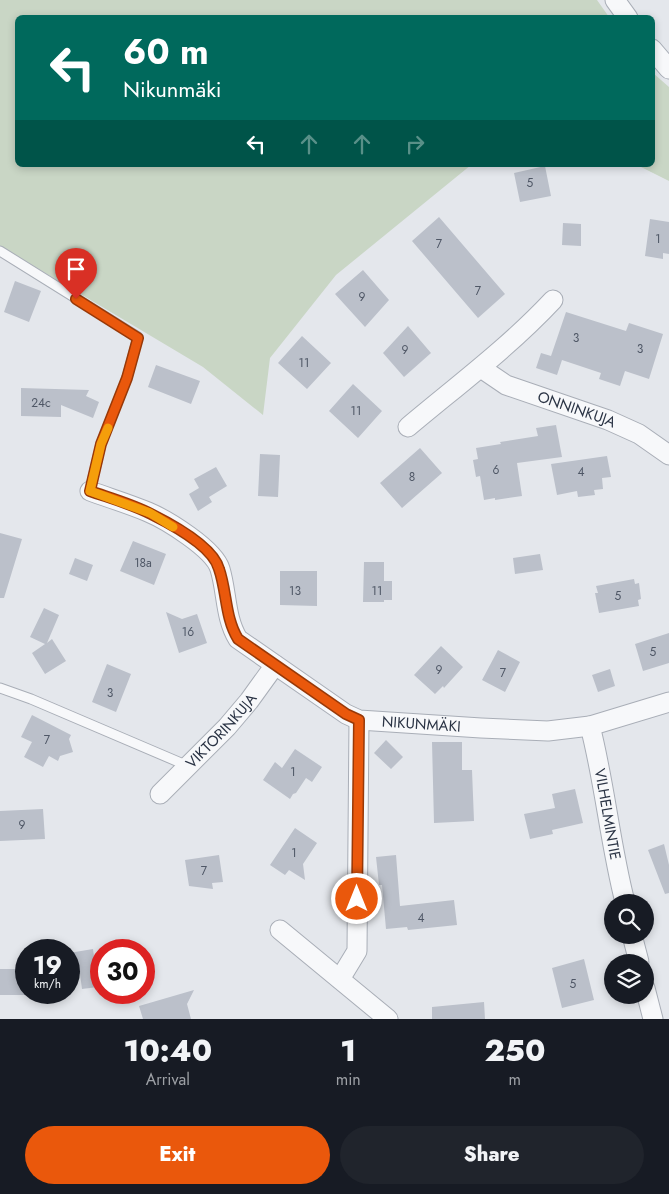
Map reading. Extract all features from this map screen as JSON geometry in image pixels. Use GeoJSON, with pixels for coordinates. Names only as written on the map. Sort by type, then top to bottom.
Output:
{"type":"FeatureCollection","features":[{"type":"Feature","properties":{"kind":"street"},"geometry":{"type":"LineString","coordinates":[[615,0],[626,15]]}},
{"type":"Feature","properties":{"kind":"street"},"geometry":{"type":"LineString","coordinates":[[655,53],[669,69]]}},
{"type":"Feature","properties":{"kind":"street"},"geometry":{"type":"LineString","coordinates":[[408,427],[481,368],[515,338],[553,300]]}},
{"type":"Feature","properties":{"kind":"street","name":"ONNINKUJA"},"geometry":{"type":"LineString","coordinates":[[481,368],[506,385],[608,420],[639,434],[669,455]]}},
{"type":"Feature","properties":{"kind":"street","name":"NIKUNMÄKI"},"geometry":{"type":"LineString","coordinates":[[90,491],[150,513],[188,536],[212,555],[219,566],[231,627],[238,639],[346,714],[359,720],[548,731],[590,726],[669,702]]}},
{"type":"Feature","properties":{"kind":"street","name":"VIKTORINKUJA"},"geometry":{"type":"LineString","coordinates":[[160,794],[227,727],[249,701],[275,664]]}},
{"type":"Feature","properties":{"kind":"street"},"geometry":{"type":"LineString","coordinates":[[340,979],[357,951],[359,720]]}},
{"type":"Feature","properties":{"kind":"street","name":"VILHELMINTIE"},"geometry":{"type":"LineString","coordinates":[[590,726],[597,750],[622,894]]}},
{"type":"Feature","properties":{"kind":"street"},"geometry":{"type":"LineString","coordinates":[[280,930],[388,1019]]}},
{"type":"Feature","properties":{"kind":"street"},"geometry":{"type":"LineString","coordinates":[[649,1004],[652,1019]]}},
{"type":"Feature","properties":{"kind":"lane","name":"NIKUNMÄKI"},"geometry":{"type":"LineString","coordinates":[[0,251],[138,338],[127,378],[101,444],[90,491]]}},
{"type":"Feature","properties":{"kind":"lane"},"geometry":{"type":"LineString","coordinates":[[0,688],[31,699],[189,766]]}},
{"type":"Feature","properties":{"kind":"green space"},"geometry":{"type":"Polygon","coordinates":[[[0,0],[597,0],[608,15],[15,15],[15,167],[469,167],[336,275],[270,358],[263,415],[203,367],[0,246],[0,0]]]}},
{"type":"Feature","properties":{"kind":"green space"},"geometry":{"type":"Polygon","coordinates":[[[655,75],[669,87],[669,181],[641,167],[655,167],[655,75]]]}},
{"type":"Feature","properties":{"kind":"building"},"geometry":{"type":"Polygon","coordinates":[[[545,167],[551,196],[520,202],[514,173],[545,167]]]}},
{"type":"Feature","properties":{"kind":"building"},"geometry":{"type":"Polygon","coordinates":[[[439,217],[505,294],[478,318],[412,241],[439,217]]]}},
{"type":"Feature","properties":{"kind":"building"},"geometry":{"type":"Polygon","coordinates":[[[650,219],[669,222],[669,254],[663,253],[663,259],[645,256],[650,219]]]}},
{"type":"Feature","properties":{"kind":"building"},"geometry":{"type":"Polygon","coordinates":[[[563,223],[581,224],[581,246],[562,245],[563,223]]]}},
{"type":"Feature","properties":{"kind":"building"},"geometry":{"type":"Polygon","coordinates":[[[363,270],[389,300],[365,327],[335,294],[363,270]]]}},
{"type":"Feature","properties":{"kind":"building"},"geometry":{"type":"Polygon","coordinates":[[[15,281],[41,291],[29,322],[4,312],[15,281]]]}},
{"type":"Feature","properties":{"kind":"building"},"geometry":{"type":"Polygon","coordinates":[[[566,312],[626,331],[629,323],[663,334],[649,379],[625,371],[620,386],[599,379],[601,373],[562,360],[557,375],[536,368],[541,353],[551,356],[566,312]]]}},
{"type":"Feature","properties":{"kind":"building"},"geometry":{"type":"Polygon","coordinates":[[[408,326],[431,353],[404,377],[383,353],[408,326]]]}},
{"type":"Feature","properties":{"kind":"building"},"geometry":{"type":"Polygon","coordinates":[[[302,336],[331,363],[307,389],[278,363],[302,336]]]}},
{"type":"Feature","properties":{"kind":"building"},"geometry":{"type":"Polygon","coordinates":[[[156,365],[200,381],[191,404],[148,387],[156,365]]]}},
{"type":"Feature","properties":{"kind":"building"},"geometry":{"type":"Polygon","coordinates":[[[353,384],[382,411],[358,438],[329,411],[353,384]]]}},
{"type":"Feature","properties":{"kind":"building"},"geometry":{"type":"Polygon","coordinates":[[[21,388],[89,390],[86,396],[99,402],[93,418],[61,405],[61,417],[21,416],[21,388]]]}},
{"type":"Feature","properties":{"kind":"building"},"geometry":{"type":"Polygon","coordinates":[[[556,425],[562,457],[517,463],[522,496],[484,500],[480,476],[476,477],[473,460],[478,459],[476,448],[538,436],[536,428],[556,425]]]}},
{"type":"Feature","properties":{"kind":"building"},"geometry":{"type":"Polygon","coordinates":[[[420,448],[442,473],[402,508],[380,483],[420,448]]]}},
{"type":"Feature","properties":{"kind":"building"},"geometry":{"type":"Polygon","coordinates":[[[260,454],[280,455],[278,497],[258,496],[260,454]]]}},
{"type":"Feature","properties":{"kind":"building"},"geometry":{"type":"Polygon","coordinates":[[[607,456],[611,477],[602,478],[603,489],[594,490],[595,495],[578,497],[577,491],[557,495],[551,464],[607,456]]]}},
{"type":"Feature","properties":{"kind":"building"},"geometry":{"type":"Polygon","coordinates":[[[216,467],[227,486],[209,497],[212,502],[198,511],[189,494],[199,488],[194,479],[216,467]]]}},
{"type":"Feature","properties":{"kind":"building"},"geometry":{"type":"Polygon","coordinates":[[[0,533],[22,539],[4,598],[0,598],[0,533]]]}},
{"type":"Feature","properties":{"kind":"building"},"geometry":{"type":"Polygon","coordinates":[[[133,541],[166,554],[154,585],[120,571],[133,541]]]}},
{"type":"Feature","properties":{"kind":"building"},"geometry":{"type":"Polygon","coordinates":[[[540,554],[543,570],[515,574],[513,558],[540,554]]]}},
{"type":"Feature","properties":{"kind":"building"},"geometry":{"type":"Polygon","coordinates":[[[75,558],[93,565],[87,581],[69,574],[75,558]]]}},
{"type":"Feature","properties":{"kind":"building"},"geometry":{"type":"Polygon","coordinates":[[[364,562],[384,562],[384,581],[392,581],[392,600],[363,602],[364,562]]]}},
{"type":"Feature","properties":{"kind":"building"},"geometry":{"type":"Polygon","coordinates":[[[280,571],[317,571],[317,606],[280,605],[280,571]]]}},
{"type":"Feature","properties":{"kind":"building"},"geometry":{"type":"Polygon","coordinates":[[[634,579],[635,584],[639,583],[641,599],[638,600],[639,606],[599,613],[595,593],[598,593],[596,586],[634,579]]]}},
{"type":"Feature","properties":{"kind":"building"},"geometry":{"type":"Polygon","coordinates":[[[44,608],[59,615],[47,643],[52,639],[66,661],[45,674],[32,653],[45,644],[30,637],[44,608]]]}},
{"type":"Feature","properties":{"kind":"building"},"geometry":{"type":"Polygon","coordinates":[[[166,612],[182,619],[197,614],[207,643],[179,653],[166,612]]]}},
{"type":"Feature","properties":{"kind":"building"},"geometry":{"type":"Polygon","coordinates":[[[669,633],[669,663],[643,671],[635,644],[669,633]]]}},
{"type":"Feature","properties":{"kind":"building"},"geometry":{"type":"Polygon","coordinates":[[[441,646],[463,667],[444,688],[443,686],[435,694],[414,675],[441,646]]]}},
{"type":"Feature","properties":{"kind":"building"},"geometry":{"type":"Polygon","coordinates":[[[498,650],[520,662],[505,692],[482,680],[498,650]]]}},
{"type":"Feature","properties":{"kind":"building"},"geometry":{"type":"Polygon","coordinates":[[[107,664],[131,674],[116,712],[92,702],[107,664]]]}},
{"type":"Feature","properties":{"kind":"building"},"geometry":{"type":"Polygon","coordinates":[[[610,669],[615,686],[598,692],[592,675],[610,669]]]}},
{"type":"Feature","properties":{"kind":"building"},"geometry":{"type":"Polygon","coordinates":[[[32,715],[71,735],[69,739],[73,752],[60,756],[58,761],[49,756],[43,767],[24,757],[32,742],[21,737],[32,715]]]}},
{"type":"Feature","properties":{"kind":"building"},"geometry":{"type":"Polygon","coordinates":[[[386,740],[403,757],[391,769],[374,753],[386,740]]]}},
{"type":"Feature","properties":{"kind":"building"},"geometry":{"type":"Polygon","coordinates":[[[432,742],[462,742],[462,770],[472,770],[474,821],[434,823],[432,742]]]}},
{"type":"Feature","properties":{"kind":"building"},"geometry":{"type":"Polygon","coordinates":[[[295,749],[322,767],[312,782],[306,778],[290,799],[263,780],[275,762],[282,768],[295,749]]]}},
{"type":"Feature","properties":{"kind":"building"},"geometry":{"type":"Polygon","coordinates":[[[575,789],[583,823],[552,830],[553,834],[530,839],[524,814],[555,808],[552,794],[575,789]]]}},
{"type":"Feature","properties":{"kind":"building"},"geometry":{"type":"Polygon","coordinates":[[[43,809],[45,839],[0,841],[0,811],[43,809]]]}},
{"type":"Feature","properties":{"kind":"building"},"geometry":{"type":"Polygon","coordinates":[[[295,828],[317,843],[303,864],[305,880],[289,870],[285,875],[270,865],[295,828]]]}},
{"type":"Feature","properties":{"kind":"building"},"geometry":{"type":"Polygon","coordinates":[[[664,844],[669,865],[669,893],[665,894],[648,850],[664,844]]]}},
{"type":"Feature","properties":{"kind":"building"},"geometry":{"type":"Polygon","coordinates":[[[219,855],[223,882],[212,883],[213,889],[189,886],[185,860],[219,855]]]}},
{"type":"Feature","properties":{"kind":"building"},"geometry":{"type":"Polygon","coordinates":[[[396,855],[400,906],[454,900],[457,925],[408,930],[407,927],[386,929],[382,885],[379,885],[376,857],[396,855]]]}},
{"type":"Feature","properties":{"kind":"building"},"geometry":{"type":"Polygon","coordinates":[[[90,950],[90,988],[82,989],[80,951],[90,950]]]}},
{"type":"Feature","properties":{"kind":"building"},"geometry":{"type":"Polygon","coordinates":[[[584,959],[594,1000],[562,1008],[552,968],[584,959]]]}},
{"type":"Feature","properties":{"kind":"building"},"geometry":{"type":"Polygon","coordinates":[[[0,969],[15,969],[15,995],[0,995],[0,969]]]}},
{"type":"Feature","properties":{"kind":"building"},"geometry":{"type":"Polygon","coordinates":[[[194,990],[187,1004],[191,1019],[143,1019],[139,1006],[155,1004],[155,1001],[194,990]]]}},
{"type":"Feature","properties":{"kind":"building"},"geometry":{"type":"Polygon","coordinates":[[[484,1002],[485,1019],[432,1019],[432,1007],[484,1002]]]}},
{"type":"Feature","properties":{"kind":"slow traffic"},"geometry":{"type":"LineString","coordinates":[[108,428],[101,444],[90,491],[150,513],[173,527]]}},
{"type":"Feature","properties":{"kind":"route"},"geometry":{"type":"LineString","coordinates":[[76,299],[138,338],[127,378],[101,444],[90,491],[150,513],[188,536],[212,555],[219,566],[231,627],[238,639],[346,714],[359,720],[357,899]]}}]}
